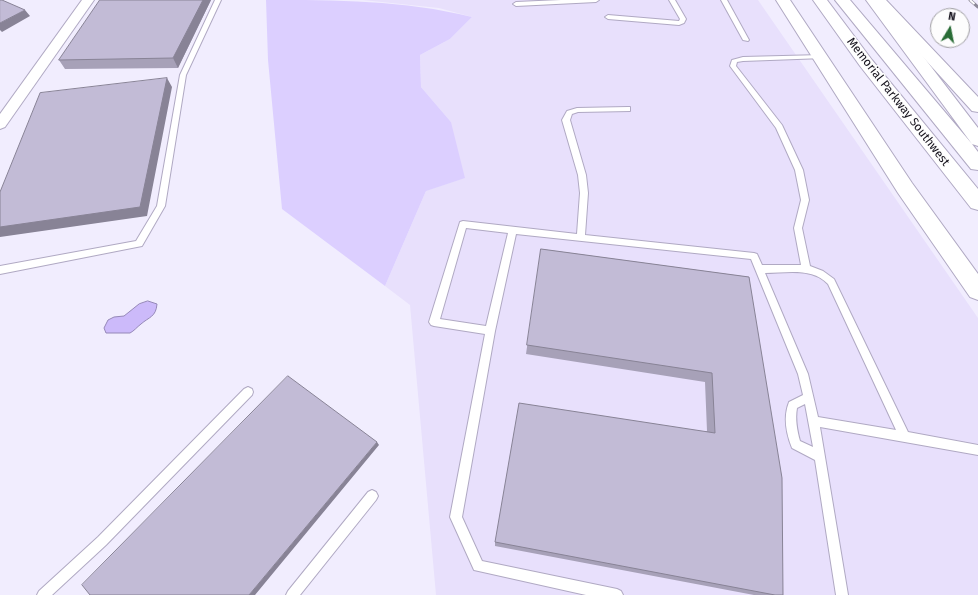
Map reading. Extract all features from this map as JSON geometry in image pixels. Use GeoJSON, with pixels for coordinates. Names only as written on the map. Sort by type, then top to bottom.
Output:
{"type":"FeatureCollection","features":[{"type":"Feature","properties":{"kind":"main road"},"geometry":{"type":"LineString","coordinates":[[783,0],[822,57],[905,188],[978,291]]}},
{"type":"Feature","properties":{"kind":"main road","name":"Memorial Parkway Southwest"},"geometry":{"type":"LineString","coordinates":[[820,0],[866,63],[978,203]]}},
{"type":"Feature","properties":{"kind":"main road","name":"Memorial Parkway Southwest"},"geometry":{"type":"LineString","coordinates":[[842,0],[978,164]]}},
{"type":"Feature","properties":{"kind":"main road"},"geometry":{"type":"LineString","coordinates":[[873,0],[978,140]]}},
{"type":"Feature","properties":{"kind":"main road"},"geometry":{"type":"LineString","coordinates":[[878,0],[978,107]]}},
{"type":"Feature","properties":{"kind":"street"},"geometry":{"type":"LineString","coordinates":[[0,124],[88,0]]}},
{"type":"Feature","properties":{"kind":"lane"},"geometry":{"type":"LineString","coordinates":[[0,270],[139,244],[161,206],[183,75],[218,0]]}},
{"type":"Feature","properties":{"kind":"lane"},"geometry":{"type":"LineString","coordinates":[[516,4],[596,0]]}},
{"type":"Feature","properties":{"kind":"lane"},"geometry":{"type":"LineString","coordinates":[[608,17],[682,22],[683,19],[672,0]]}},
{"type":"Feature","properties":{"kind":"lane"},"geometry":{"type":"LineString","coordinates":[[724,0],[746,40]]}},
{"type":"Feature","properties":{"kind":"lane"},"geometry":{"type":"LineString","coordinates":[[806,269],[798,228],[805,200],[799,170],[779,127],[733,66],[734,61],[743,59],[822,57]]}},
{"type":"Feature","properties":{"kind":"lane"},"geometry":{"type":"LineString","coordinates":[[581,238],[584,193],[582,175],[566,120],[569,113],[577,110],[628,109]]}},
{"type":"Feature","properties":{"kind":"lane"},"geometry":{"type":"LineString","coordinates":[[490,331],[434,322],[463,224],[754,256],[803,374],[814,421],[842,595]]}},
{"type":"Feature","properties":{"kind":"lane"},"geometry":{"type":"LineString","coordinates":[[513,230],[490,331],[456,517],[478,566],[601,593],[617,595]]}},
{"type":"Feature","properties":{"kind":"lane"},"geometry":{"type":"LineString","coordinates":[[760,269],[806,269],[825,275],[831,282],[905,438]]}},
{"type":"Feature","properties":{"kind":"lane"},"geometry":{"type":"LineString","coordinates":[[43,595],[102,541],[248,392]]}},
{"type":"Feature","properties":{"kind":"lane"},"geometry":{"type":"LineString","coordinates":[[808,397],[793,405],[789,417],[796,444],[819,456]]}},
{"type":"Feature","properties":{"kind":"lane"},"geometry":{"type":"LineString","coordinates":[[814,421],[978,450]]}},
{"type":"Feature","properties":{"kind":"lane"},"geometry":{"type":"LineString","coordinates":[[292,595],[372,496]]}},
{"type":"Feature","properties":{"kind":"shaded area"},"geometry":{"type":"Polygon","coordinates":[[[266,0],[318,0],[395,4],[446,11],[472,17],[450,39],[420,55],[421,87],[451,122],[465,178],[426,191],[385,286],[282,209],[268,60],[266,0]]]}},
{"type":"Feature","properties":{"kind":"shaded area"},"geometry":{"type":"Polygon","coordinates":[[[363,0],[758,0],[978,318],[978,595],[436,595],[410,305],[385,286],[426,191],[451,122],[421,87],[420,55],[450,39],[472,17],[439,8],[363,0]]]}},
{"type":"Feature","properties":{"kind":"shaded area"},"geometry":{"type":"Polygon","coordinates":[[[148,301],[157,304],[154,314],[133,331],[130,333],[106,333],[104,328],[108,320],[114,317],[124,316],[139,304],[148,301]]]}},
{"type":"Feature","properties":{"kind":"building"},"geometry":{"type":"Polygon","coordinates":[[[0,0],[2,0],[25,10],[0,23],[0,0]]]}},
{"type":"Feature","properties":{"kind":"building"},"geometry":{"type":"Polygon","coordinates":[[[100,0],[203,0],[173,58],[59,60],[100,0]]]}},
{"type":"Feature","properties":{"kind":"building"},"geometry":{"type":"Polygon","coordinates":[[[167,78],[140,207],[0,227],[0,192],[40,93],[167,78]]]}},
{"type":"Feature","properties":{"kind":"building"},"geometry":{"type":"Polygon","coordinates":[[[541,249],[749,277],[782,478],[783,595],[775,595],[495,542],[519,403],[715,433],[712,373],[527,345],[541,249]]]}},
{"type":"Feature","properties":{"kind":"building"},"geometry":{"type":"Polygon","coordinates":[[[288,376],[377,442],[249,595],[90,595],[82,585],[288,376]]]}},
{"type":"Feature","properties":{"kind":"railway"},"geometry":{"type":"LineString","coordinates":[[970,0],[978,7]]}}]}
